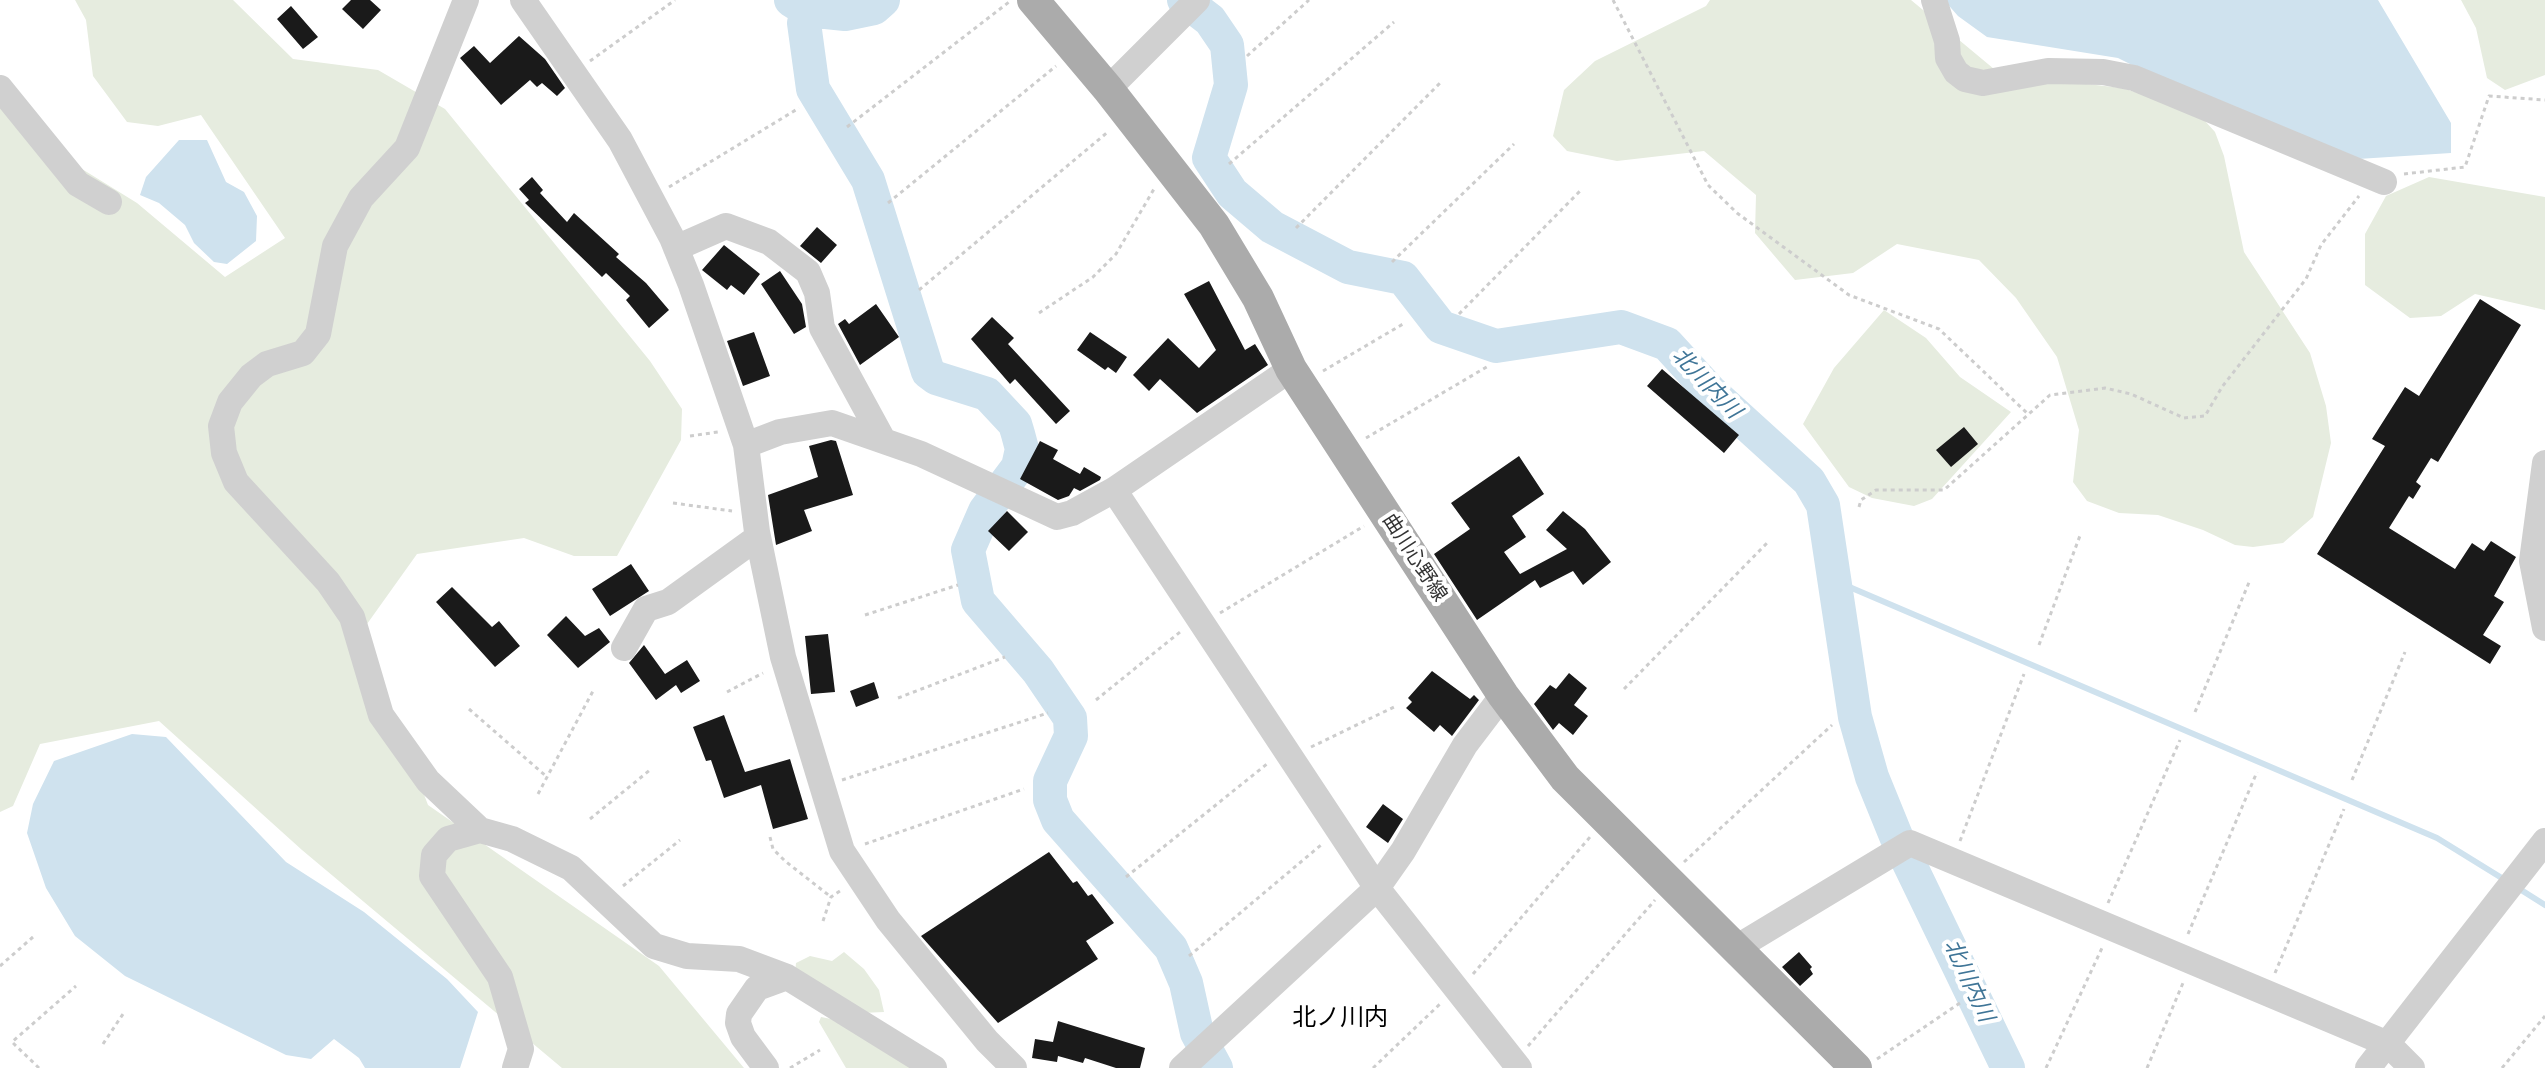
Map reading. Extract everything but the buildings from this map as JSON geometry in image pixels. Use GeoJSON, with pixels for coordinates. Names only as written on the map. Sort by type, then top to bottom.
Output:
{"type":"FeatureCollection","features":[{"type":"Feature","properties":{"kind":"main road","name":"曲川心野線"},"geometry":{"type":"LineString","coordinates":[[1033,0],[1108,89],[1214,225],[1503,695],[1565,778],[1736,948],[1864,1066]]}},
{"type":"Feature","properties":{"kind":"street"},"geometry":{"type":"LineString","coordinates":[[466,0],[407,148],[361,198],[335,246],[318,334],[303,353],[267,364],[251,376],[230,402],[221,426],[224,453],[236,482],[328,582],[352,617],[381,715],[428,781],[480,830],[512,839],[571,868],[631,927],[662,950],[687,956],[739,959],[787,977],[934,1068]]}},
{"type":"Feature","properties":{"kind":"street"},"geometry":{"type":"LineString","coordinates":[[523,0],[620,140],[676,248],[739,437],[783,657],[842,851],[898,932],[987,1041],[1014,1068]]}},
{"type":"Feature","properties":{"kind":"street"},"geometry":{"type":"LineString","coordinates":[[1108,89],[1197,0]]}},
{"type":"Feature","properties":{"kind":"street"},"geometry":{"type":"LineString","coordinates":[[1934,0],[1947,41],[1948,58],[1956,72],[1965,79],[1983,83],[2048,71],[2103,72],[2134,78],[2384,182]]}},
{"type":"Feature","properties":{"kind":"street"},"geometry":{"type":"LineString","coordinates":[[0,88],[78,184],[109,202]]}},
{"type":"Feature","properties":{"kind":"street"},"geometry":{"type":"LineString","coordinates":[[676,248],[726,226],[769,242],[808,272],[817,293],[822,328],[882,438]]}},
{"type":"Feature","properties":{"kind":"street"},"geometry":{"type":"LineString","coordinates":[[739,437],[832,423],[882,438],[1057,517],[1072,513],[1114,490],[1303,372]]}},
{"type":"Feature","properties":{"kind":"street"},"geometry":{"type":"LineString","coordinates":[[2545,463],[2532,561],[2545,628]]}},
{"type":"Feature","properties":{"kind":"street"},"geometry":{"type":"LineString","coordinates":[[1114,490],[1377,888],[1520,1061]]}},
{"type":"Feature","properties":{"kind":"street"},"geometry":{"type":"LineString","coordinates":[[624,648],[646,609],[668,602],[758,537]]}},
{"type":"Feature","properties":{"kind":"street"},"geometry":{"type":"LineString","coordinates":[[1182,1068],[1377,888],[1411,839],[1465,745],[1503,695]]}},
{"type":"Feature","properties":{"kind":"street"},"geometry":{"type":"LineString","coordinates":[[480,830],[448,839],[434,855],[432,876],[500,977],[521,1049],[515,1068]]}},
{"type":"Feature","properties":{"kind":"street"},"geometry":{"type":"LineString","coordinates":[[2368,1068],[2545,841]]}},
{"type":"Feature","properties":{"kind":"street"},"geometry":{"type":"LineString","coordinates":[[1736,948],[1910,843],[2388,1044],[2412,1068]]}},
{"type":"Feature","properties":{"kind":"street"},"geometry":{"type":"LineString","coordinates":[[766,1068],[743,1037],[738,1023],[739,1014],[757,988],[787,977]]}},
{"type":"Feature","properties":{"kind":"path"},"geometry":{"type":"LineString","coordinates":[[584,65],[675,0]]}},
{"type":"Feature","properties":{"kind":"path"},"geometry":{"type":"LineString","coordinates":[[847,127],[1012,0]]}},
{"type":"Feature","properties":{"kind":"path"},"geometry":{"type":"LineString","coordinates":[[1247,56],[1309,0]]}},
{"type":"Feature","properties":{"kind":"path"},"geometry":{"type":"LineString","coordinates":[[1613,0],[1708,185],[1737,213],[1849,295],[1939,329],[2028,414]]}},
{"type":"Feature","properties":{"kind":"path"},"geometry":{"type":"LineString","coordinates":[[1229,164],[1394,22]]}},
{"type":"Feature","properties":{"kind":"path"},"geometry":{"type":"LineString","coordinates":[[888,203],[1063,61]]}},
{"type":"Feature","properties":{"kind":"path"},"geometry":{"type":"LineString","coordinates":[[1296,228],[1442,81]]}},
{"type":"Feature","properties":{"kind":"path"},"geometry":{"type":"LineString","coordinates":[[1859,507],[1861,500],[1876,490],[1944,490],[2050,395],[2105,388],[2131,394],[2184,418],[2205,416],[2213,409],[2222,387],[2306,279],[2321,245],[2350,204],[2367,188],[2402,175],[2465,167],[2489,96],[2545,100]]}},
{"type":"Feature","properties":{"kind":"path"},"geometry":{"type":"LineString","coordinates":[[666,189],[799,108]]}},
{"type":"Feature","properties":{"kind":"path"},"geometry":{"type":"LineString","coordinates":[[919,290],[1117,125]]}},
{"type":"Feature","properties":{"kind":"path"},"geometry":{"type":"LineString","coordinates":[[1392,262],[1514,144]]}},
{"type":"Feature","properties":{"kind":"path"},"geometry":{"type":"LineString","coordinates":[[1039,313],[1093,277],[1116,254],[1158,182]]}},
{"type":"Feature","properties":{"kind":"path"},"geometry":{"type":"LineString","coordinates":[[1459,314],[1581,190]]}},
{"type":"Feature","properties":{"kind":"path"},"geometry":{"type":"LineString","coordinates":[[1303,372],[1403,324]]}},
{"type":"Feature","properties":{"kind":"path"},"geometry":{"type":"LineString","coordinates":[[1359,442],[1490,365]]}},
{"type":"Feature","properties":{"kind":"path"},"geometry":{"type":"LineString","coordinates":[[690,436],[739,437]]}},
{"type":"Feature","properties":{"kind":"path"},"geometry":{"type":"LineString","coordinates":[[673,503],[745,512]]}},
{"type":"Feature","properties":{"kind":"path"},"geometry":{"type":"LineString","coordinates":[[1214,617],[1369,523]]}},
{"type":"Feature","properties":{"kind":"path"},"geometry":{"type":"LineString","coordinates":[[2039,645],[2081,533]]}},
{"type":"Feature","properties":{"kind":"path"},"geometry":{"type":"LineString","coordinates":[[1624,689],[1769,541]]}},
{"type":"Feature","properties":{"kind":"path"},"geometry":{"type":"LineString","coordinates":[[2195,712],[2250,580]]}},
{"type":"Feature","properties":{"kind":"path"},"geometry":{"type":"LineString","coordinates":[[865,615],[958,585]]}},
{"type":"Feature","properties":{"kind":"path"},"geometry":{"type":"LineString","coordinates":[[1096,700],[1189,625]]}},
{"type":"Feature","properties":{"kind":"path"},"geometry":{"type":"LineString","coordinates":[[2352,780],[2405,652]]}},
{"type":"Feature","properties":{"kind":"path"},"geometry":{"type":"LineString","coordinates":[[898,698],[1005,657]]}},
{"type":"Feature","properties":{"kind":"path"},"geometry":{"type":"LineString","coordinates":[[727,692],[764,672]]}},
{"type":"Feature","properties":{"kind":"path"},"geometry":{"type":"LineString","coordinates":[[1958,845],[2024,674]]}},
{"type":"Feature","properties":{"kind":"path"},"geometry":{"type":"LineString","coordinates":[[538,794],[593,691]]}},
{"type":"Feature","properties":{"kind":"path"},"geometry":{"type":"LineString","coordinates":[[1301,752],[1394,707]]}},
{"type":"Feature","properties":{"kind":"path"},"geometry":{"type":"LineString","coordinates":[[469,709],[547,777]]}},
{"type":"Feature","properties":{"kind":"path"},"geometry":{"type":"LineString","coordinates":[[832,784],[1048,713]]}},
{"type":"Feature","properties":{"kind":"path"},"geometry":{"type":"LineString","coordinates":[[1675,870],[1832,725]]}},
{"type":"Feature","properties":{"kind":"path"},"geometry":{"type":"LineString","coordinates":[[2104,910],[2180,740]]}},
{"type":"Feature","properties":{"kind":"path"},"geometry":{"type":"LineString","coordinates":[[1126,877],[1275,758]]}},
{"type":"Feature","properties":{"kind":"path"},"geometry":{"type":"LineString","coordinates":[[590,819],[650,770]]}},
{"type":"Feature","properties":{"kind":"path"},"geometry":{"type":"LineString","coordinates":[[2183,945],[2257,772]]}},
{"type":"Feature","properties":{"kind":"path"},"geometry":{"type":"LineString","coordinates":[[865,845],[1024,789]]}},
{"type":"Feature","properties":{"kind":"path"},"geometry":{"type":"LineString","coordinates":[[2271,984],[2344,809]]}},
{"type":"Feature","properties":{"kind":"path"},"geometry":{"type":"LineString","coordinates":[[1465,983],[1595,832]]}},
{"type":"Feature","properties":{"kind":"path"},"geometry":{"type":"LineString","coordinates":[[770,837],[773,849],[785,861],[831,897]]}},
{"type":"Feature","properties":{"kind":"path"},"geometry":{"type":"LineString","coordinates":[[1189,956],[1329,838]]}},
{"type":"Feature","properties":{"kind":"path"},"geometry":{"type":"LineString","coordinates":[[617,891],[680,840]]}},
{"type":"Feature","properties":{"kind":"path"},"geometry":{"type":"LineString","coordinates":[[823,921],[831,897],[848,885]]}},
{"type":"Feature","properties":{"kind":"path"},"geometry":{"type":"LineString","coordinates":[[1520,1061],[1660,895]]}},
{"type":"Feature","properties":{"kind":"path"},"geometry":{"type":"LineString","coordinates":[[0,966],[33,937]]}},
{"type":"Feature","properties":{"kind":"path"},"geometry":{"type":"LineString","coordinates":[[2046,1068],[2103,944]]}},
{"type":"Feature","properties":{"kind":"path"},"geometry":{"type":"LineString","coordinates":[[2147,1068],[2184,980]]}},
{"type":"Feature","properties":{"kind":"path"},"geometry":{"type":"LineString","coordinates":[[39,1068],[12,1042],[76,986]]}},
{"type":"Feature","properties":{"kind":"path"},"geometry":{"type":"LineString","coordinates":[[1373,1068],[1444,1000]]}},
{"type":"Feature","properties":{"kind":"path"},"geometry":{"type":"LineString","coordinates":[[1864,1066],[1960,1003]]}},
{"type":"Feature","properties":{"kind":"path"},"geometry":{"type":"LineString","coordinates":[[103,1044],[123,1014]]}},
{"type":"Feature","properties":{"kind":"path"},"geometry":{"type":"LineString","coordinates":[[2502,1068],[2545,1016]]}},
{"type":"Feature","properties":{"kind":"path"},"geometry":{"type":"LineString","coordinates":[[790,1068],[820,1050]]}},
{"type":"Feature","properties":{"kind":"path"},"geometry":{"type":"LineString","coordinates":[[25,1068],[32,1062]]}},
{"type":"Feature","properties":{"kind":"shaded area"},"geometry":{"type":"Polygon","coordinates":[[[75,0],[233,0],[293,59],[378,70],[445,109],[650,361],[682,409],[681,440],[617,556],[574,556],[524,538],[417,554],[362,631],[428,805],[659,966],[744,1068],[562,1068],[302,850],[159,721],[40,744],[13,806],[0,812],[0,98],[27,135],[137,203],[225,277],[285,238],[201,115],[158,126],[127,122],[93,76],[86,20],[75,0]]]}},
{"type":"Feature","properties":{"kind":"shaded area"},"geometry":{"type":"Polygon","coordinates":[[[1710,0],[1911,0],[2000,74],[2122,88],[2196,111],[2215,132],[2224,156],[2244,252],[2310,353],[2326,406],[2331,443],[2313,517],[2283,543],[2253,547],[2235,545],[2158,515],[2119,513],[2087,501],[2073,482],[2079,430],[2057,357],[2016,298],[1979,260],[1897,244],[1853,273],[1795,280],[1755,233],[1756,195],[1704,151],[1617,161],[1567,151],[1553,136],[1564,90],[1595,61],[1706,6],[1710,0]]]}},
{"type":"Feature","properties":{"kind":"shaded area"},"geometry":{"type":"Polygon","coordinates":[[[2461,0],[2545,0],[2545,75],[2505,90],[2487,78],[2476,28],[2461,0]]]}},
{"type":"Feature","properties":{"kind":"shaded area"},"geometry":{"type":"Polygon","coordinates":[[[2429,177],[2545,197],[2545,310],[2475,294],[2441,316],[2410,318],[2365,285],[2365,234],[2386,196],[2429,177]]]}},
{"type":"Feature","properties":{"kind":"shaded area"},"geometry":{"type":"Polygon","coordinates":[[[1884,310],[1926,338],[1960,377],[2011,412],[1932,499],[1914,506],[1872,498],[1849,487],[1803,424],[1834,368],[1884,310]]]}},
{"type":"Feature","properties":{"kind":"shaded area"},"geometry":{"type":"Polygon","coordinates":[[[844,952],[864,969],[879,990],[884,1012],[861,1013],[795,973],[796,963],[810,956],[832,961],[844,952]]]}},
{"type":"Feature","properties":{"kind":"shaded area"},"geometry":{"type":"Polygon","coordinates":[[[821,1017],[831,1019],[914,1068],[846,1068],[819,1022],[821,1017]]]}},
{"type":"Feature","properties":{"kind":"water"},"geometry":{"type":"Polygon","coordinates":[[[1944,0],[2378,0],[2451,123],[2451,153],[2358,159],[2214,106],[2118,58],[1987,37],[1958,16],[1944,0]]]}},
{"type":"Feature","properties":{"kind":"water"},"geometry":{"type":"Polygon","coordinates":[[[179,140],[207,140],[226,182],[244,192],[257,216],[256,241],[227,264],[214,262],[194,243],[185,225],[159,203],[140,195],[146,177],[179,140]]]}},
{"type":"Feature","properties":{"kind":"water"},"geometry":{"type":"Polygon","coordinates":[[[132,734],[166,737],[286,862],[364,912],[447,979],[478,1012],[460,1068],[365,1068],[359,1058],[334,1039],[311,1059],[286,1055],[125,976],[75,936],[46,888],[27,833],[33,804],[54,761],[132,734]]]}},
{"type":"Feature","properties":{"kind":"waterway","name":"北川内川"},"geometry":{"type":"LineString","coordinates":[[791,0],[807,10],[845,14],[874,8],[883,0]]}},
{"type":"Feature","properties":{"kind":"waterway","name":"北川内川"},"geometry":{"type":"LineString","coordinates":[[1184,0],[1210,20],[1227,45],[1231,85],[1209,158],[1232,193],[1272,227],[1348,267],[1403,278],[1441,327],[1496,346],[1621,327],[1667,344],[1710,391],[1809,481],[1823,505],[1855,717],[1872,777],[1896,836],[2008,1068]]}},
{"type":"Feature","properties":{"kind":"waterway"},"geometry":{"type":"LineString","coordinates":[[807,10],[804,23],[813,89],[868,180],[928,372],[936,378],[987,394],[1015,424],[1022,449],[1018,467],[985,511],[968,550],[978,601],[1038,671],[1070,718],[1071,736],[1050,781],[1050,800],[1058,820],[1171,948],[1186,983],[1197,1033],[1216,1068]]}},
{"type":"Feature","properties":{"kind":"waterway"},"geometry":{"type":"LineString","coordinates":[[1833,580],[2437,838],[2505,880]]}},
{"type":"Feature","properties":{"kind":"waterway"},"geometry":{"type":"LineString","coordinates":[[2518,888],[2545,905]]}},
{"type":"Feature","properties":{"kind":"district","name":"北ノ川内"},"geometry":{"type":"Point","coordinates":[1340,1019]}}]}
